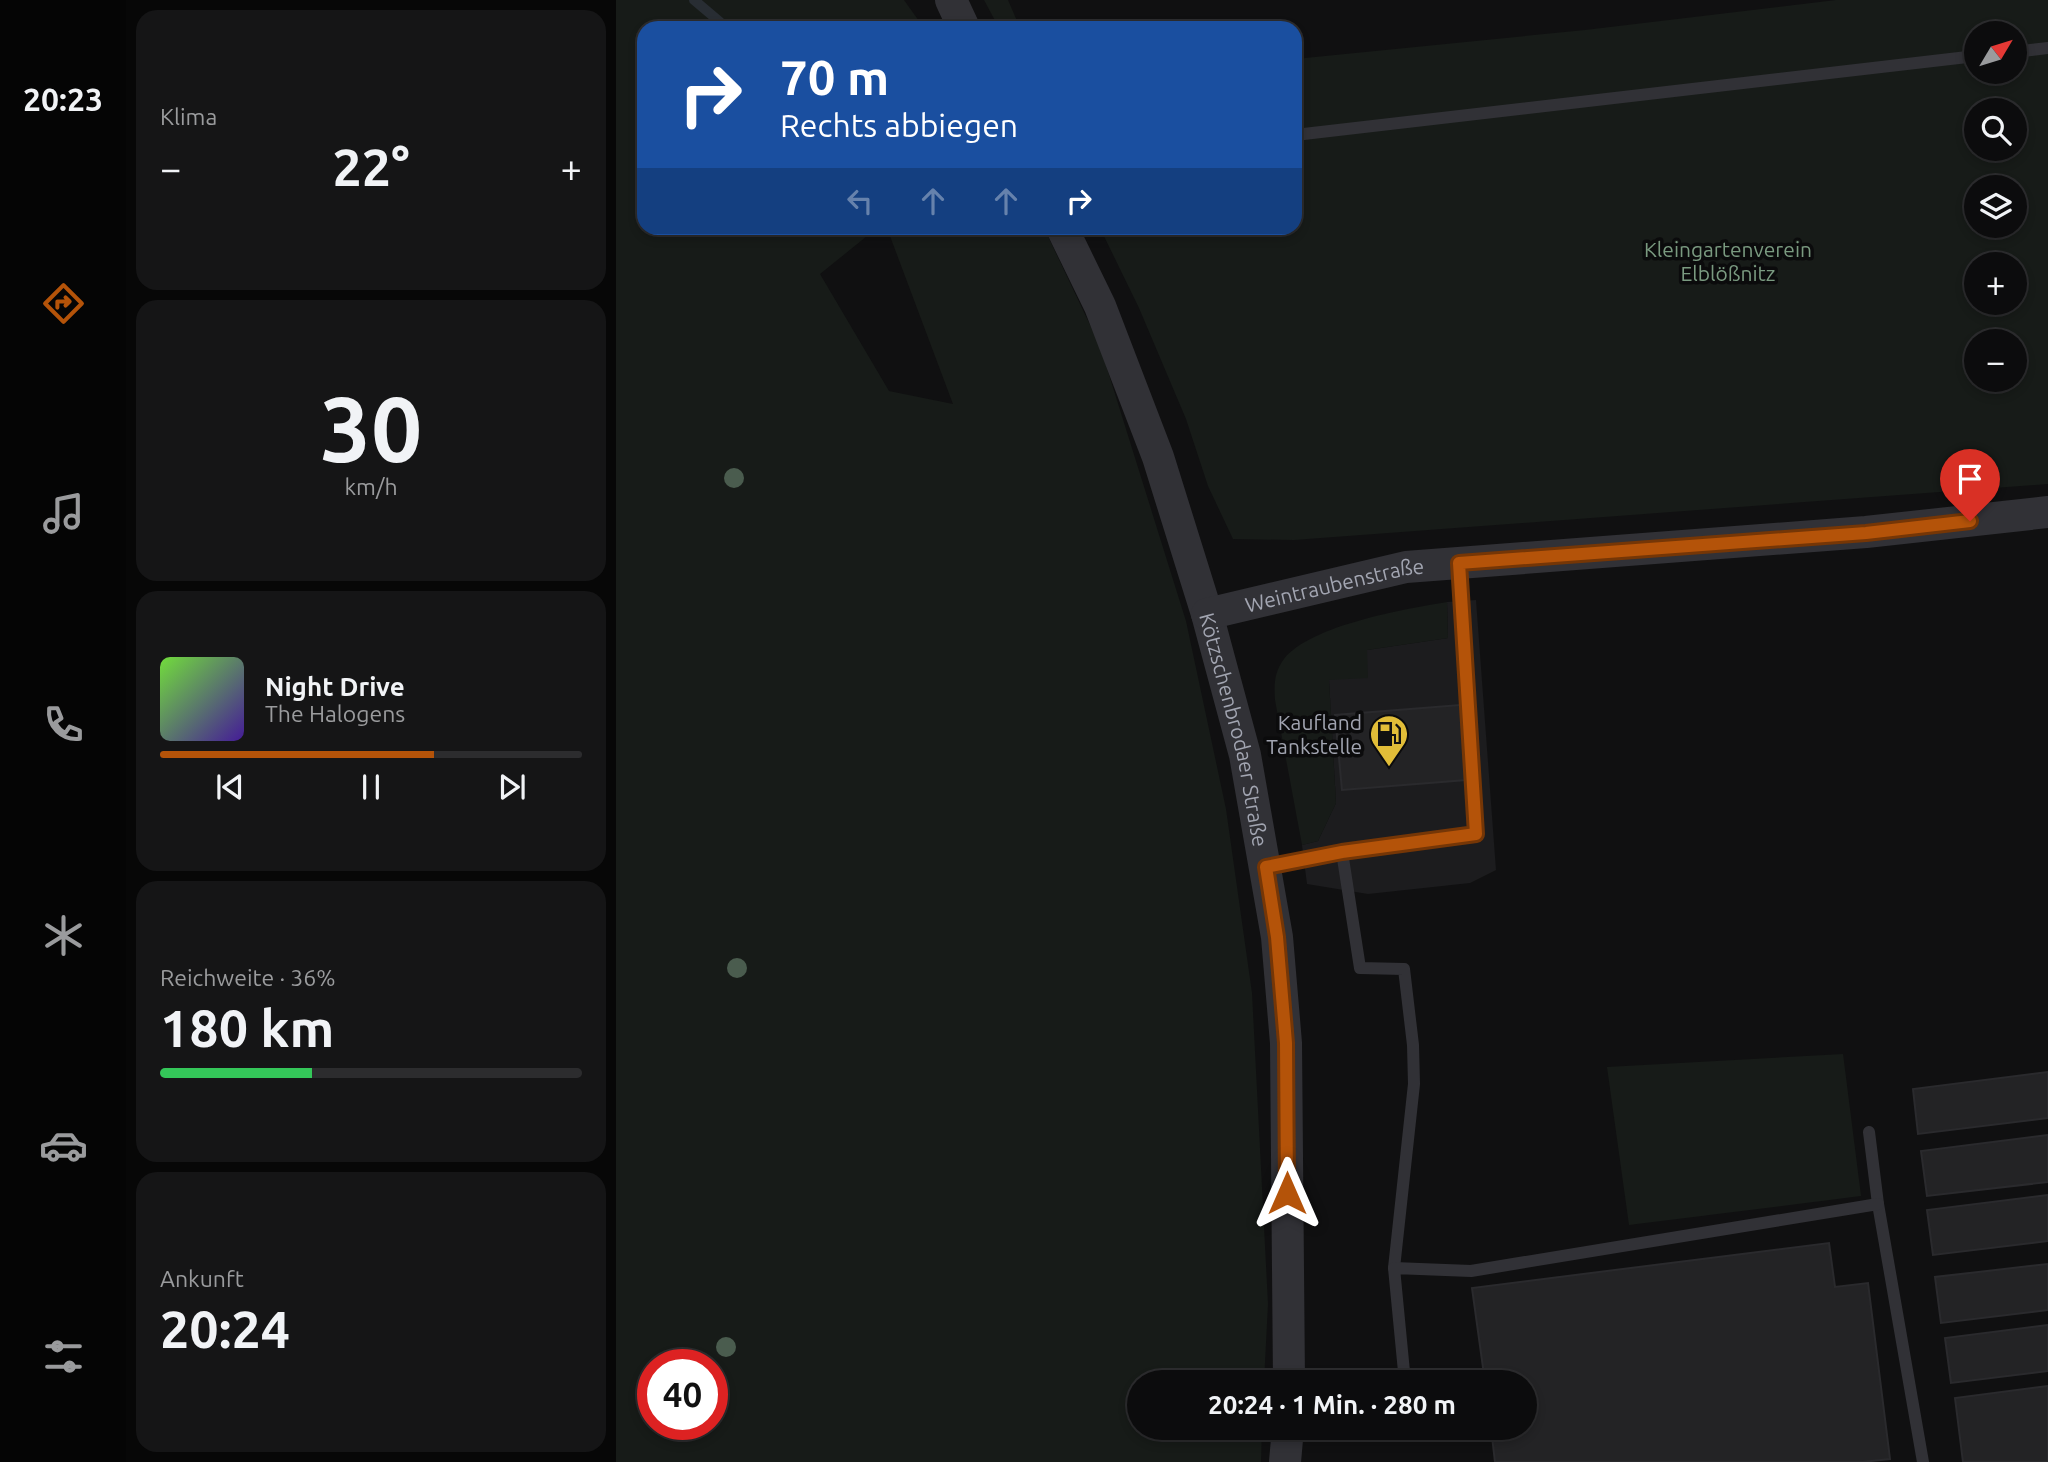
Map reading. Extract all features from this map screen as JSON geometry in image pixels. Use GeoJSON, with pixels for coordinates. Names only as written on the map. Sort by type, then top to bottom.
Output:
{"type":"FeatureCollection","features":[{"type":"Feature","properties":{"kind":"street"},"geometry":{"type":"LineString","coordinates":[[951,0],[961,21]]}},
{"type":"Feature","properties":{"kind":"street","name":"Kötzschenbrodaer Straße"},"geometry":{"type":"LineString","coordinates":[[1065,235],[1100,306],[1146,422],[1207,614],[1245,755],[1277,937],[1286,1043],[1289,1370]]}},
{"type":"Feature","properties":{"kind":"street","name":"Weintraubenstraße"},"geometry":{"type":"LineString","coordinates":[[1207,614],[1406,567],[1866,533],[2048,512]]}},
{"type":"Feature","properties":{"kind":"street"},"geometry":{"type":"LineString","coordinates":[[1285,1462],[1288,1440]]}},
{"type":"Feature","properties":{"kind":"lane"},"geometry":{"type":"LineString","coordinates":[[2027,50],[2048,48]]}},
{"type":"Feature","properties":{"kind":"lane"},"geometry":{"type":"LineString","coordinates":[[1302,134],[1964,58]]}},
{"type":"Feature","properties":{"kind":"lane"},"geometry":{"type":"LineString","coordinates":[[1266,867],[1342,852],[1476,834],[1459,563]]}},
{"type":"Feature","properties":{"kind":"lane"},"geometry":{"type":"LineString","coordinates":[[1342,852],[1360,968],[1404,969],[1413,1045],[1414,1084],[1394,1268],[1404,1370]]}},
{"type":"Feature","properties":{"kind":"lane"},"geometry":{"type":"LineString","coordinates":[[1869,1132],[1878,1204],[1923,1462]]}},
{"type":"Feature","properties":{"kind":"lane"},"geometry":{"type":"LineString","coordinates":[[1394,1268],[1471,1271],[1878,1204]]}},
{"type":"Feature","properties":{"kind":"shaded area"},"geometry":{"type":"Polygon","coordinates":[[[1476,600],[1496,870],[1470,883],[1368,894],[1307,884],[1302,845],[1318,841],[1336,803],[1329,680],[1367,650],[1448,638],[1447,602],[1476,600]]]}},
{"type":"Feature","properties":{"kind":"green space"},"geometry":{"type":"Polygon","coordinates":[[[616,0],[904,0],[919,21],[637,21],[637,235],[868,235],[820,274],[889,391],[953,404],[890,235],[1047,235],[1100,346],[1186,621],[1226,809],[1252,993],[1268,1304],[1265,1370],[1127,1370],[1127,1440],[1262,1440],[1261,1462],[616,1462],[616,0]]]}},
{"type":"Feature","properties":{"kind":"green space"},"geometry":{"type":"Polygon","coordinates":[[[984,0],[1008,0],[1017,21],[995,21],[984,0]]]}},
{"type":"Feature","properties":{"kind":"green space","name":"Kleingartenverein Elblößnitz"},"geometry":{"type":"Polygon","coordinates":[[[1836,0],[2048,0],[2048,484],[1294,540],[1233,539],[1208,486],[1186,419],[1139,308],[1103,235],[1302,235],[1302,58],[1585,30],[1836,0]]]}},
{"type":"Feature","properties":{"kind":"green space"},"geometry":{"type":"Polygon","coordinates":[[[1447,602],[1448,638],[1367,650],[1368,678],[1329,680],[1336,803],[1318,841],[1302,845],[1275,700],[1278,669],[1297,647],[1336,628],[1384,614],[1447,602]]]}},
{"type":"Feature","properties":{"kind":"green space"},"geometry":{"type":"Polygon","coordinates":[[[1843,1054],[1861,1196],[1629,1225],[1607,1067],[1843,1054]]]}},
{"type":"Feature","properties":{"kind":"building"},"geometry":{"type":"Polygon","coordinates":[[[1460,705],[1466,780],[1342,790],[1335,715],[1460,705]]]}},
{"type":"Feature","properties":{"kind":"building"},"geometry":{"type":"Polygon","coordinates":[[[2048,1072],[2048,1118],[1918,1134],[1913,1089],[2048,1072]]]}},
{"type":"Feature","properties":{"kind":"building"},"geometry":{"type":"Polygon","coordinates":[[[2048,1135],[2048,1182],[1927,1196],[1921,1151],[2048,1135]]]}},
{"type":"Feature","properties":{"kind":"building"},"geometry":{"type":"Polygon","coordinates":[[[2048,1195],[2048,1241],[1933,1255],[1927,1210],[2048,1195]]]}},
{"type":"Feature","properties":{"kind":"building"},"geometry":{"type":"Polygon","coordinates":[[[1829,1243],[1835,1287],[1868,1283],[1890,1459],[1862,1462],[1495,1462],[1492,1440],[1537,1440],[1537,1370],[1483,1370],[1472,1288],[1829,1243]]]}},
{"type":"Feature","properties":{"kind":"building"},"geometry":{"type":"Polygon","coordinates":[[[2048,1264],[2048,1310],[1941,1323],[1935,1277],[2048,1264]]]}},
{"type":"Feature","properties":{"kind":"building"},"geometry":{"type":"Polygon","coordinates":[[[2048,1325],[2048,1371],[1951,1383],[1945,1338],[2048,1325]]]}},
{"type":"Feature","properties":{"kind":"building"},"geometry":{"type":"Polygon","coordinates":[[[2048,1386],[2048,1462],[1963,1462],[1955,1398],[2048,1386]]]}},
{"type":"Feature","properties":{"kind":"waterway"},"geometry":{"type":"LineString","coordinates":[[694,0],[719,21]]}},
{"type":"Feature","properties":{"kind":"place","name":"Kaufland Tankstelle"},"geometry":{"type":"Point","coordinates":[1389,768]}},
{"type":"Feature","properties":{"kind":"route"},"geometry":{"type":"LineString","coordinates":[[1287,1193],[1286,1043],[1277,937],[1266,867],[1342,852],[1476,834],[1459,563],[1866,533],[1970,521]]}}]}
